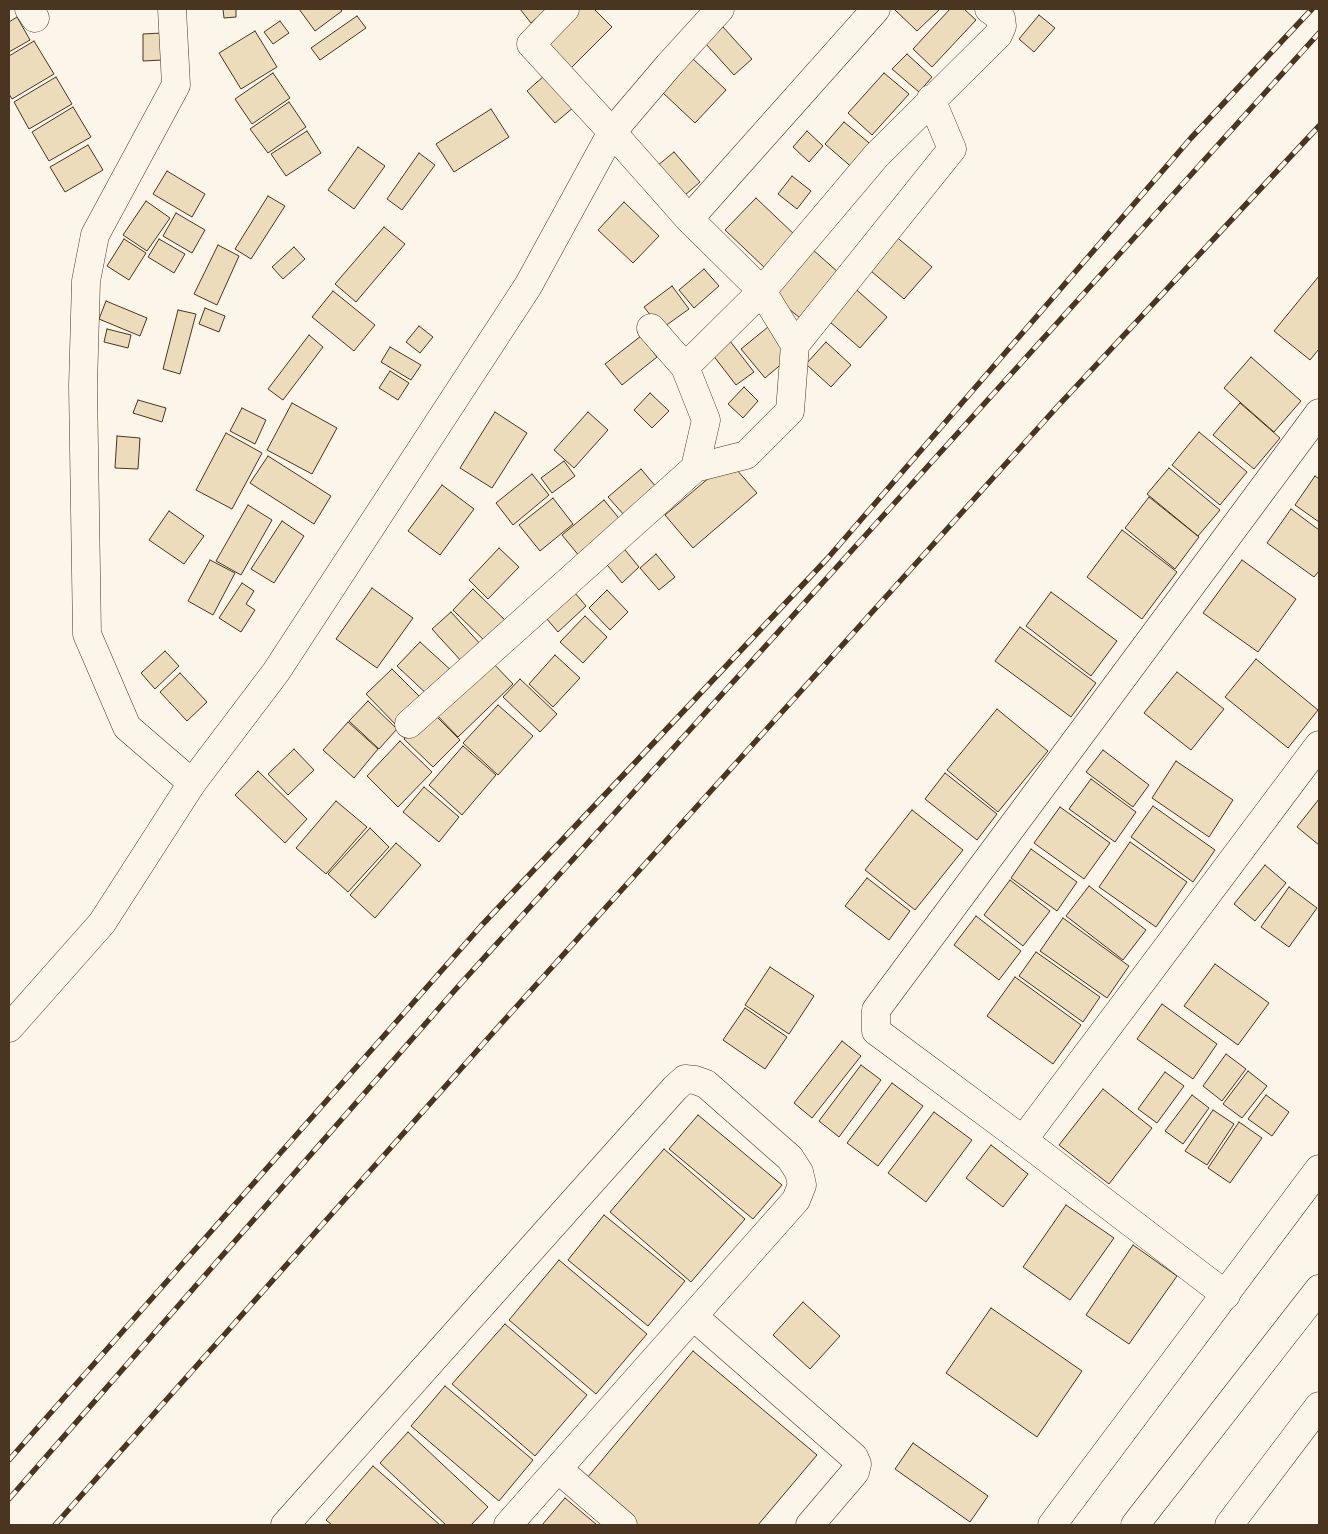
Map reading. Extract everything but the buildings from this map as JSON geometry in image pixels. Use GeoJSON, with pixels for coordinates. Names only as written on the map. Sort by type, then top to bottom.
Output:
{"type":"FeatureCollection","features":[{"type":"Feature","properties":{"kind":"street"},"geometry":{"type":"LineString","coordinates":[[172,9],[176,85],[95,234],[86,281],[83,386],[87,634],[127,727],[192,783]]}},
{"type":"Feature","properties":{"kind":"street"},"geometry":{"type":"LineString","coordinates":[[565,9],[531,44],[689,219],[762,291],[795,345]]}},
{"type":"Feature","properties":{"kind":"street"},"geometry":{"type":"LineString","coordinates":[[9,1028],[102,923],[192,783],[276,672],[528,286],[612,132],[720,9]]}},
{"type":"Feature","properties":{"kind":"street"},"geometry":{"type":"LineString","coordinates":[[689,219],[876,9]]}},
{"type":"Feature","properties":{"kind":"street"},"geometry":{"type":"LineString","coordinates":[[685,367],[762,291],[876,156],[931,99],[998,35],[1002,26],[1001,18],[990,9]]}},
{"type":"Feature","properties":{"kind":"street"},"geometry":{"type":"LineString","coordinates":[[409,724],[695,468],[746,455],[790,412],[795,345],[952,149],[931,99]]}},
{"type":"Feature","properties":{"kind":"street"},"geometry":{"type":"LineString","coordinates":[[651,328],[685,367],[706,420],[695,468]]}},
{"type":"Feature","properties":{"kind":"street"},"geometry":{"type":"LineString","coordinates":[[1226,1295],[1023,1140],[876,1031],[876,1010],[1319,413]]}},
{"type":"Feature","properties":{"kind":"street"},"geometry":{"type":"LineString","coordinates":[[1023,1140],[1319,745]]}},
{"type":"Feature","properties":{"kind":"street"},"geometry":{"type":"LineString","coordinates":[[285,1525],[675,1088],[685,1080],[695,1080],[706,1084],[790,1158],[799,1172],[802,1185],[796,1200],[508,1525]]}},
{"type":"Feature","properties":{"kind":"street"},"geometry":{"type":"LineString","coordinates":[[1052,1525],[1319,1169]]}},
{"type":"Feature","properties":{"kind":"street"},"geometry":{"type":"LineString","coordinates":[[1135,1525],[1319,1289]]}},
{"type":"Feature","properties":{"kind":"street"},"geometry":{"type":"LineString","coordinates":[[692,1316],[854,1456],[857,1464],[855,1472],[810,1525]]}},
{"type":"Feature","properties":{"kind":"street"},"geometry":{"type":"LineString","coordinates":[[1229,1525],[1319,1406]]}},
{"type":"Feature","properties":{"kind":"street"},"geometry":{"type":"LineString","coordinates":[[558,1468],[623,1525]]}},
{"type":"Feature","properties":{"kind":"railway"},"geometry":{"type":"LineString","coordinates":[[9,1460],[481,926],[827,559],[1191,138],[1312,9]]}},
{"type":"Feature","properties":{"kind":"railway"},"geometry":{"type":"LineString","coordinates":[[9,1499],[455,990],[1319,33]]}},
{"type":"Feature","properties":{"kind":"railway"},"geometry":{"type":"LineString","coordinates":[[55,1525],[499,1026],[1057,407],[1319,126]]}}]}
